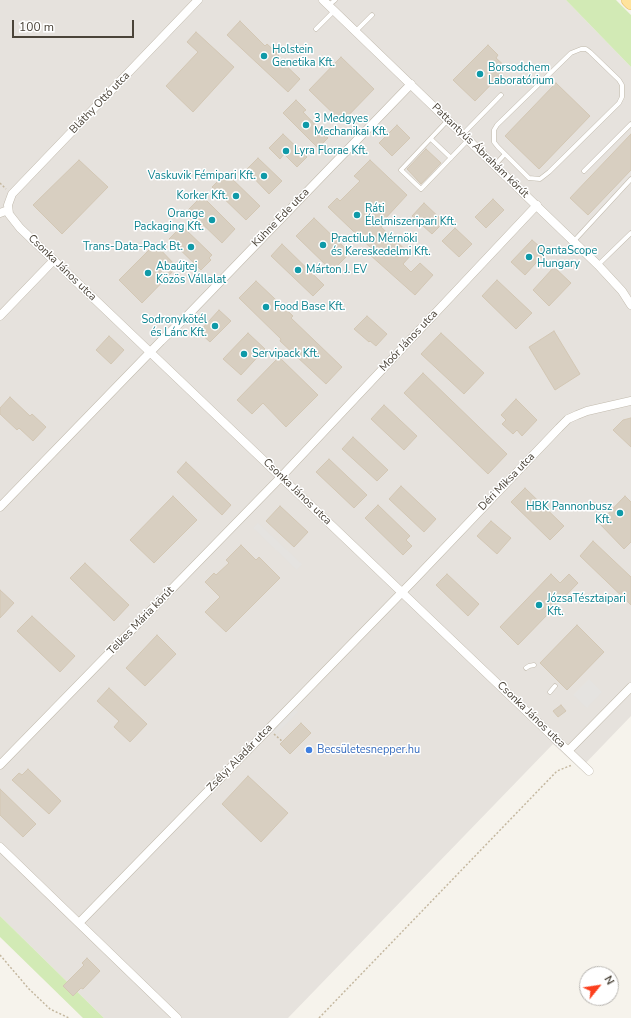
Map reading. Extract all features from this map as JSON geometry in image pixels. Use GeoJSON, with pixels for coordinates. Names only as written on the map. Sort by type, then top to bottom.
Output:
{"type":"FeatureCollection","features":[{"type":"Feature","properties":{"kind":"main road"},"geometry":{"type":"LineString","coordinates":[[628,0],[631,3]]}},
{"type":"Feature","properties":{"kind":"street","name":"Bláthy Ottó utca"},"geometry":{"type":"LineString","coordinates":[[4,211],[12,194],[198,0]]}},
{"type":"Feature","properties":{"kind":"street","name":"Pattantyús Ábrahám körút"},"geometry":{"type":"LineString","coordinates":[[330,4],[410,84],[574,241],[622,291],[631,305]]}},
{"type":"Feature","properties":{"kind":"street","name":"Kühne Ede utca"},"geometry":{"type":"LineString","coordinates":[[150,352],[187,316],[410,84]]}},
{"type":"Feature","properties":{"kind":"street","name":"Moór János utca"},"geometry":{"type":"LineString","coordinates":[[281,477],[536,206]]}},
{"type":"Feature","properties":{"kind":"street","name":"Csonka János utca"},"geometry":{"type":"LineString","coordinates":[[4,211],[9,214],[16,223],[54,260],[589,771]]}},
{"type":"Feature","properties":{"kind":"street"},"geometry":{"type":"LineString","coordinates":[[0,316],[54,260]]}},
{"type":"Feature","properties":{"kind":"street"},"geometry":{"type":"LineString","coordinates":[[0,506],[150,352]]}},
{"type":"Feature","properties":{"kind":"street","name":"Déri Miksa utca"},"geometry":{"type":"LineString","coordinates":[[402,592],[568,419],[587,411],[631,401]]}},
{"type":"Feature","properties":{"kind":"street","name":"Telkes Mária körút"},"geometry":{"type":"LineString","coordinates":[[0,765],[281,477]]}},
{"type":"Feature","properties":{"kind":"street","name":"Zsélyi Aladár utca"},"geometry":{"type":"LineString","coordinates":[[79,924],[402,592]]}},
{"type":"Feature","properties":{"kind":"street"},"geometry":{"type":"LineString","coordinates":[[568,751],[631,687]]}},
{"type":"Feature","properties":{"kind":"street"},"geometry":{"type":"LineString","coordinates":[[0,848],[177,1018]]}},
{"type":"Feature","properties":{"kind":"lane"},"geometry":{"type":"LineString","coordinates":[[316,30],[330,4]]}},
{"type":"Feature","properties":{"kind":"lane"},"geometry":{"type":"LineString","coordinates":[[356,31],[372,15]]}},
{"type":"Feature","properties":{"kind":"lane"},"geometry":{"type":"LineString","coordinates":[[581,49],[586,49],[619,80],[622,85],[623,92],[619,103],[540,179],[529,178],[505,154],[494,142],[494,130],[497,125],[571,53],[581,49]]}},
{"type":"Feature","properties":{"kind":"lane"},"geometry":{"type":"LineString","coordinates":[[448,120],[401,170],[421,188],[451,158],[466,137],[501,95]]}},
{"type":"Feature","properties":{"kind":"lane"},"geometry":{"type":"LineString","coordinates":[[584,171],[631,124]]}},
{"type":"Feature","properties":{"kind":"lane"},"geometry":{"type":"LineString","coordinates":[[431,139],[451,158]]}},
{"type":"Feature","properties":{"kind":"lane"},"geometry":{"type":"LineString","coordinates":[[495,165],[505,154]]}},
{"type":"Feature","properties":{"kind":"lane"},"geometry":{"type":"LineString","coordinates":[[574,241],[631,179]]}},
{"type":"Feature","properties":{"kind":"lane"},"geometry":{"type":"LineString","coordinates":[[598,265],[631,233]]}},
{"type":"Feature","properties":{"kind":"lane"},"geometry":{"type":"LineString","coordinates":[[526,668],[534,665]]}},
{"type":"Feature","properties":{"kind":"lane"},"geometry":{"type":"LineString","coordinates":[[550,692],[555,686]]}},
{"type":"Feature","properties":{"kind":"path"},"geometry":{"type":"LineString","coordinates":[[269,728],[283,742]]}},
{"type":"Feature","properties":{"kind":"path"},"geometry":{"type":"LineString","coordinates":[[319,1018],[557,771],[579,761]]}},
{"type":"Feature","properties":{"kind":"path"},"geometry":{"type":"LineString","coordinates":[[0,955],[34,994],[50,1009],[69,1018]]}},
{"type":"Feature","properties":{"kind":"shaded area"},"geometry":{"type":"Polygon","coordinates":[[[0,0],[566,0],[631,67],[631,716],[580,769],[553,744],[288,1018],[104,1018],[0,916],[0,0]]]}},
{"type":"Feature","properties":{"kind":"shaded area"},"geometry":{"type":"Polygon","coordinates":[[[258,523],[302,564],[297,570],[253,528],[258,523]]]}},
{"type":"Feature","properties":{"kind":"shaded area"},"geometry":{"type":"Polygon","coordinates":[[[589,679],[602,692],[587,708],[573,695],[589,679]]]}},
{"type":"Feature","properties":{"kind":"shaded area"},"geometry":{"type":"Polygon","coordinates":[[[293,707],[298,712],[276,735],[271,730],[293,707]]]}},
{"type":"Feature","properties":{"kind":"green space"},"geometry":{"type":"Polygon","coordinates":[[[566,0],[616,0],[631,15],[631,67],[566,0]]]}},
{"type":"Feature","properties":{"kind":"green space"},"geometry":{"type":"Polygon","coordinates":[[[0,916],[104,1018],[83,1018],[0,937],[0,916]]]}},
{"type":"Feature","properties":{"kind":"building","name":"Holstein Genetika Kft."},"geometry":{"type":"Polygon","coordinates":[[[240,21],[265,46],[267,44],[279,55],[277,57],[300,79],[288,92],[227,35],[240,21]]]}},
{"type":"Feature","properties":{"kind":"building"},"geometry":{"type":"Polygon","coordinates":[[[196,32],[234,67],[193,112],[166,86],[198,52],[187,42],[196,32]]]}},
{"type":"Feature","properties":{"kind":"building","name":"Borsodchem Laboratórium"},"geometry":{"type":"Polygon","coordinates":[[[488,45],[498,55],[496,58],[507,68],[475,101],[453,80],[488,45]]]}},
{"type":"Feature","properties":{"kind":"building"},"geometry":{"type":"Polygon","coordinates":[[[341,57],[374,89],[342,122],[309,90],[341,57]]]}},
{"type":"Feature","properties":{"kind":"building"},"geometry":{"type":"Polygon","coordinates":[[[556,83],[590,116],[539,169],[505,136],[556,83]]]}},
{"type":"Feature","properties":{"kind":"building","name":"3 Medgyes Mechanikai Kft."},"geometry":{"type":"Polygon","coordinates":[[[296,100],[306,110],[303,112],[328,138],[318,148],[283,113],[296,100]]]}},
{"type":"Feature","properties":{"kind":"building"},"geometry":{"type":"Polygon","coordinates":[[[397,125],[410,138],[392,156],[379,143],[397,125]]]}},
{"type":"Feature","properties":{"kind":"building","name":"Lyra Florae Kft."},"geometry":{"type":"Polygon","coordinates":[[[283,134],[307,157],[297,167],[284,154],[280,159],[269,148],[283,134]]]}},
{"type":"Feature","properties":{"kind":"building"},"geometry":{"type":"Polygon","coordinates":[[[631,134],[631,170],[588,215],[570,198],[631,134]]]}},
{"type":"Feature","properties":{"kind":"building"},"geometry":{"type":"Polygon","coordinates":[[[426,149],[441,163],[421,184],[407,169],[426,149]]]}},
{"type":"Feature","properties":{"kind":"building","name":"Vaskuvik Fémipari Kft."},"geometry":{"type":"Polygon","coordinates":[[[258,158],[282,181],[269,194],[246,170],[258,158]]]}},
{"type":"Feature","properties":{"kind":"building"},"geometry":{"type":"Polygon","coordinates":[[[79,160],[108,187],[62,234],[33,205],[79,160]]]}},
{"type":"Feature","properties":{"kind":"building"},"geometry":{"type":"Polygon","coordinates":[[[370,160],[407,195],[384,220],[386,222],[381,227],[411,255],[403,264],[411,272],[420,263],[433,275],[415,295],[369,254],[373,250],[328,207],[337,198],[340,201],[360,181],[354,176],[370,160]]]}},
{"type":"Feature","properties":{"kind":"building","name":"Korker Kft."},"geometry":{"type":"Polygon","coordinates":[[[226,173],[260,206],[246,220],[212,187],[226,173]]]}},
{"type":"Feature","properties":{"kind":"building","name":"Orange Packaging Kft."},"geometry":{"type":"Polygon","coordinates":[[[202,196],[235,229],[222,243],[188,210],[202,196]]]}},
{"type":"Feature","properties":{"kind":"building"},"geometry":{"type":"Polygon","coordinates":[[[493,199],[504,210],[486,228],[475,217],[493,199]]]}},
{"type":"Feature","properties":{"kind":"building"},"geometry":{"type":"Polygon","coordinates":[[[424,203],[444,222],[432,234],[412,216],[424,203]]]}},
{"type":"Feature","properties":{"kind":"building","name":"Practilub Mérnöki és Kereskedelmi Kft."},"geometry":{"type":"Polygon","coordinates":[[[314,218],[350,253],[332,271],[296,236],[314,218]]]}},
{"type":"Feature","properties":{"kind":"building","name":"Trans-Data-Pack Bt."},"geometry":{"type":"Polygon","coordinates":[[[182,226],[212,255],[209,258],[211,260],[201,270],[169,239],[182,226]]]}},
{"type":"Feature","properties":{"kind":"building"},"geometry":{"type":"Polygon","coordinates":[[[455,228],[472,244],[459,257],[442,241],[455,228]]]}},
{"type":"Feature","properties":{"kind":"building","name":"QantaScope Hungary"},"geometry":{"type":"Polygon","coordinates":[[[532,240],[546,252],[525,275],[511,262],[532,240]]]}},
{"type":"Feature","properties":{"kind":"building","name":"Abaújtej Közös Vállalat"},"geometry":{"type":"Polygon","coordinates":[[[155,244],[177,267],[142,303],[119,280],[155,244]]]}},
{"type":"Feature","properties":{"kind":"building","name":"Márton J. EV"},"geometry":{"type":"Polygon","coordinates":[[[282,244],[324,285],[313,296],[271,256],[282,244]]]}},
{"type":"Feature","properties":{"kind":"building"},"geometry":{"type":"Polygon","coordinates":[[[554,267],[571,283],[549,306],[533,290],[554,267]]]}},
{"type":"Feature","properties":{"kind":"building"},"geometry":{"type":"Polygon","coordinates":[[[497,280],[532,313],[516,329],[482,296],[497,280]]]}},
{"type":"Feature","properties":{"kind":"building"},"geometry":{"type":"Polygon","coordinates":[[[256,281],[293,316],[291,318],[342,367],[326,384],[280,341],[281,339],[239,298],[256,281]]]}},
{"type":"Feature","properties":{"kind":"building","name":"Sodronykötél és Lánc Kft."},"geometry":{"type":"Polygon","coordinates":[[[219,310],[231,321],[210,342],[199,332],[219,310]]]}},
{"type":"Feature","properties":{"kind":"building"},"geometry":{"type":"Polygon","coordinates":[[[367,316],[387,334],[376,346],[354,329],[367,316]]]}},
{"type":"Feature","properties":{"kind":"building"},"geometry":{"type":"Polygon","coordinates":[[[554,331],[580,374],[555,390],[529,347],[554,331]]]}},
{"type":"Feature","properties":{"kind":"building","name":"Servipack Kft."},"geometry":{"type":"Polygon","coordinates":[[[248,333],[265,349],[241,375],[223,359],[248,333]]]}},
{"type":"Feature","properties":{"kind":"building"},"geometry":{"type":"Polygon","coordinates":[[[441,333],[484,373],[464,394],[421,354],[441,333]]]}},
{"type":"Feature","properties":{"kind":"building"},"geometry":{"type":"Polygon","coordinates":[[[109,336],[124,350],[111,364],[96,350],[109,336]]]}},
{"type":"Feature","properties":{"kind":"building"},"geometry":{"type":"Polygon","coordinates":[[[279,357],[318,395],[286,427],[263,403],[252,414],[237,400],[279,357]]]}},
{"type":"Feature","properties":{"kind":"building"},"geometry":{"type":"Polygon","coordinates":[[[423,373],[507,454],[488,474],[404,393],[423,373]]]}},
{"type":"Feature","properties":{"kind":"building"},"geometry":{"type":"Polygon","coordinates":[[[10,397],[30,416],[32,414],[46,427],[33,441],[19,428],[17,430],[0,414],[0,408],[10,397]]]}},
{"type":"Feature","properties":{"kind":"building"},"geometry":{"type":"Polygon","coordinates":[[[516,399],[537,420],[522,436],[517,430],[513,434],[502,424],[506,420],[501,415],[516,399]]]}},
{"type":"Feature","properties":{"kind":"building"},"geometry":{"type":"Polygon","coordinates":[[[384,405],[417,436],[404,450],[371,419],[384,405]]]}},
{"type":"Feature","properties":{"kind":"building"},"geometry":{"type":"Polygon","coordinates":[[[631,418],[631,447],[613,430],[623,420],[631,418]]]}},
{"type":"Feature","properties":{"kind":"building"},"geometry":{"type":"Polygon","coordinates":[[[353,437],[388,470],[377,481],[342,449],[353,437]]]}},
{"type":"Feature","properties":{"kind":"building"},"geometry":{"type":"Polygon","coordinates":[[[329,459],[367,495],[354,508],[316,472],[329,459]]]}},
{"type":"Feature","properties":{"kind":"building"},"geometry":{"type":"Polygon","coordinates":[[[186,462],[231,505],[222,515],[177,472],[186,462]]]}},
{"type":"Feature","properties":{"kind":"building"},"geometry":{"type":"Polygon","coordinates":[[[401,486],[436,519],[424,532],[389,499],[401,486]]]}},
{"type":"Feature","properties":{"kind":"building"},"geometry":{"type":"Polygon","coordinates":[[[525,488],[564,526],[550,540],[511,502],[525,488]]]}},
{"type":"Feature","properties":{"kind":"building"},"geometry":{"type":"Polygon","coordinates":[[[173,496],[197,520],[154,563],[130,540],[173,496]]]}},
{"type":"Feature","properties":{"kind":"building","name":"HBK Pannonbusz Kft."},"geometry":{"type":"Polygon","coordinates":[[[625,496],[631,502],[631,542],[624,549],[599,523],[625,496]]]}},
{"type":"Feature","properties":{"kind":"building"},"geometry":{"type":"Polygon","coordinates":[[[378,505],[410,536],[406,540],[412,546],[403,555],[365,518],[378,505]]]}},
{"type":"Feature","properties":{"kind":"building"},"geometry":{"type":"Polygon","coordinates":[[[280,506],[308,532],[294,547],[266,521],[280,506]]]}},
{"type":"Feature","properties":{"kind":"building"},"geometry":{"type":"Polygon","coordinates":[[[491,521],[511,538],[497,554],[477,536],[491,521]]]}},
{"type":"Feature","properties":{"kind":"building"},"geometry":{"type":"Polygon","coordinates":[[[593,541],[631,577],[631,605],[580,556],[593,541]]]}},
{"type":"Feature","properties":{"kind":"building"},"geometry":{"type":"Polygon","coordinates":[[[241,545],[256,560],[259,557],[280,578],[226,632],[205,612],[220,597],[205,582],[214,573],[216,575],[229,563],[226,560],[241,545]]]}},
{"type":"Feature","properties":{"kind":"building"},"geometry":{"type":"Polygon","coordinates":[[[85,563],[129,605],[114,621],[70,578],[85,563]]]}},
{"type":"Feature","properties":{"kind":"building"},"geometry":{"type":"Polygon","coordinates":[[[447,574],[479,604],[468,616],[436,585],[447,574]]]}},
{"type":"Feature","properties":{"kind":"building","name":"JózsaTésztaipari Kft."},"geometry":{"type":"Polygon","coordinates":[[[551,574],[560,583],[569,574],[578,583],[518,645],[500,627],[551,574]]]}},
{"type":"Feature","properties":{"kind":"building"},"geometry":{"type":"Polygon","coordinates":[[[0,590],[14,603],[0,618],[0,590]]]}},
{"type":"Feature","properties":{"kind":"building"},"geometry":{"type":"Polygon","coordinates":[[[32,616],[75,656],[60,672],[17,631],[32,616]]]}},
{"type":"Feature","properties":{"kind":"building"},"geometry":{"type":"Polygon","coordinates":[[[577,625],[604,652],[567,690],[540,663],[577,625]]]}},
{"type":"Feature","properties":{"kind":"building"},"geometry":{"type":"Polygon","coordinates":[[[157,635],[176,654],[145,686],[126,668],[157,635]]]}},
{"type":"Feature","properties":{"kind":"building"},"geometry":{"type":"Polygon","coordinates":[[[109,688],[147,724],[130,742],[114,727],[119,721],[97,701],[109,688]]]}},
{"type":"Feature","properties":{"kind":"building"},"geometry":{"type":"Polygon","coordinates":[[[561,705],[566,711],[558,717],[553,711],[561,705]]]}},
{"type":"Feature","properties":{"kind":"building"},"geometry":{"type":"Polygon","coordinates":[[[301,723],[311,733],[290,754],[280,744],[301,723]]]}},
{"type":"Feature","properties":{"kind":"building"},"geometry":{"type":"Polygon","coordinates":[[[28,769],[61,801],[49,814],[12,780],[19,773],[22,775],[28,769]]]}},
{"type":"Feature","properties":{"kind":"building"},"geometry":{"type":"Polygon","coordinates":[[[248,776],[288,813],[261,842],[222,804],[248,776]]]}},
{"type":"Feature","properties":{"kind":"building"},"geometry":{"type":"Polygon","coordinates":[[[0,789],[36,824],[23,837],[0,815],[0,789]]]}},
{"type":"Feature","properties":{"kind":"building"},"geometry":{"type":"Polygon","coordinates":[[[87,958],[100,971],[83,989],[81,988],[73,996],[63,986],[84,965],[82,963],[87,958]]]}},
{"type":"Feature","properties":{"kind":"place","name":"Holstein Genetika Kft."},"geometry":{"type":"Point","coordinates":[264,56]}},
{"type":"Feature","properties":{"kind":"place","name":"Borsodchem Laboratórium"},"geometry":{"type":"Point","coordinates":[480,74]}},
{"type":"Feature","properties":{"kind":"place","name":"3 Medgyes Mechanikai Kft."},"geometry":{"type":"Point","coordinates":[306,125]}},
{"type":"Feature","properties":{"kind":"place","name":"Lyra Florae Kft."},"geometry":{"type":"Point","coordinates":[286,151]}},
{"type":"Feature","properties":{"kind":"place","name":"Vaskuvik Fémipari Kft."},"geometry":{"type":"Point","coordinates":[264,176]}},
{"type":"Feature","properties":{"kind":"place","name":"Korker Kft."},"geometry":{"type":"Point","coordinates":[236,196]}},
{"type":"Feature","properties":{"kind":"place","name":"Ráti Élelmiszeripari Kft."},"geometry":{"type":"Point","coordinates":[357,215]}},
{"type":"Feature","properties":{"kind":"place","name":"Orange Packaging Kft."},"geometry":{"type":"Point","coordinates":[212,220]}},
{"type":"Feature","properties":{"kind":"place","name":"Practilub Mérnöki és Kereskedelmi Kft."},"geometry":{"type":"Point","coordinates":[323,245]}},
{"type":"Feature","properties":{"kind":"place","name":"Trans-Data-Pack Bt."},"geometry":{"type":"Point","coordinates":[191,247]}},
{"type":"Feature","properties":{"kind":"place","name":"QantaScope Hungary"},"geometry":{"type":"Point","coordinates":[529,257]}},
{"type":"Feature","properties":{"kind":"place","name":"Márton J. EV"},"geometry":{"type":"Point","coordinates":[298,270]}},
{"type":"Feature","properties":{"kind":"place","name":"Abaújtej Közös Vállalat"},"geometry":{"type":"Point","coordinates":[148,273]}},
{"type":"Feature","properties":{"kind":"place","name":"Food Base Kft."},"geometry":{"type":"Point","coordinates":[266,307]}},
{"type":"Feature","properties":{"kind":"place","name":"Sodronykötél és Lánc Kft."},"geometry":{"type":"Point","coordinates":[215,326]}},
{"type":"Feature","properties":{"kind":"place","name":"Servipack Kft."},"geometry":{"type":"Point","coordinates":[244,354]}},
{"type":"Feature","properties":{"kind":"place","name":"HBK Pannonbusz Kft."},"geometry":{"type":"Point","coordinates":[620,513]}},
{"type":"Feature","properties":{"kind":"place","name":"JózsaTésztaipari Kft."},"geometry":{"type":"Point","coordinates":[539,605]}},
{"type":"Feature","properties":{"kind":"place","name":"Becsületesnepper.hu"},"geometry":{"type":"Point","coordinates":[309,750]}}]}
